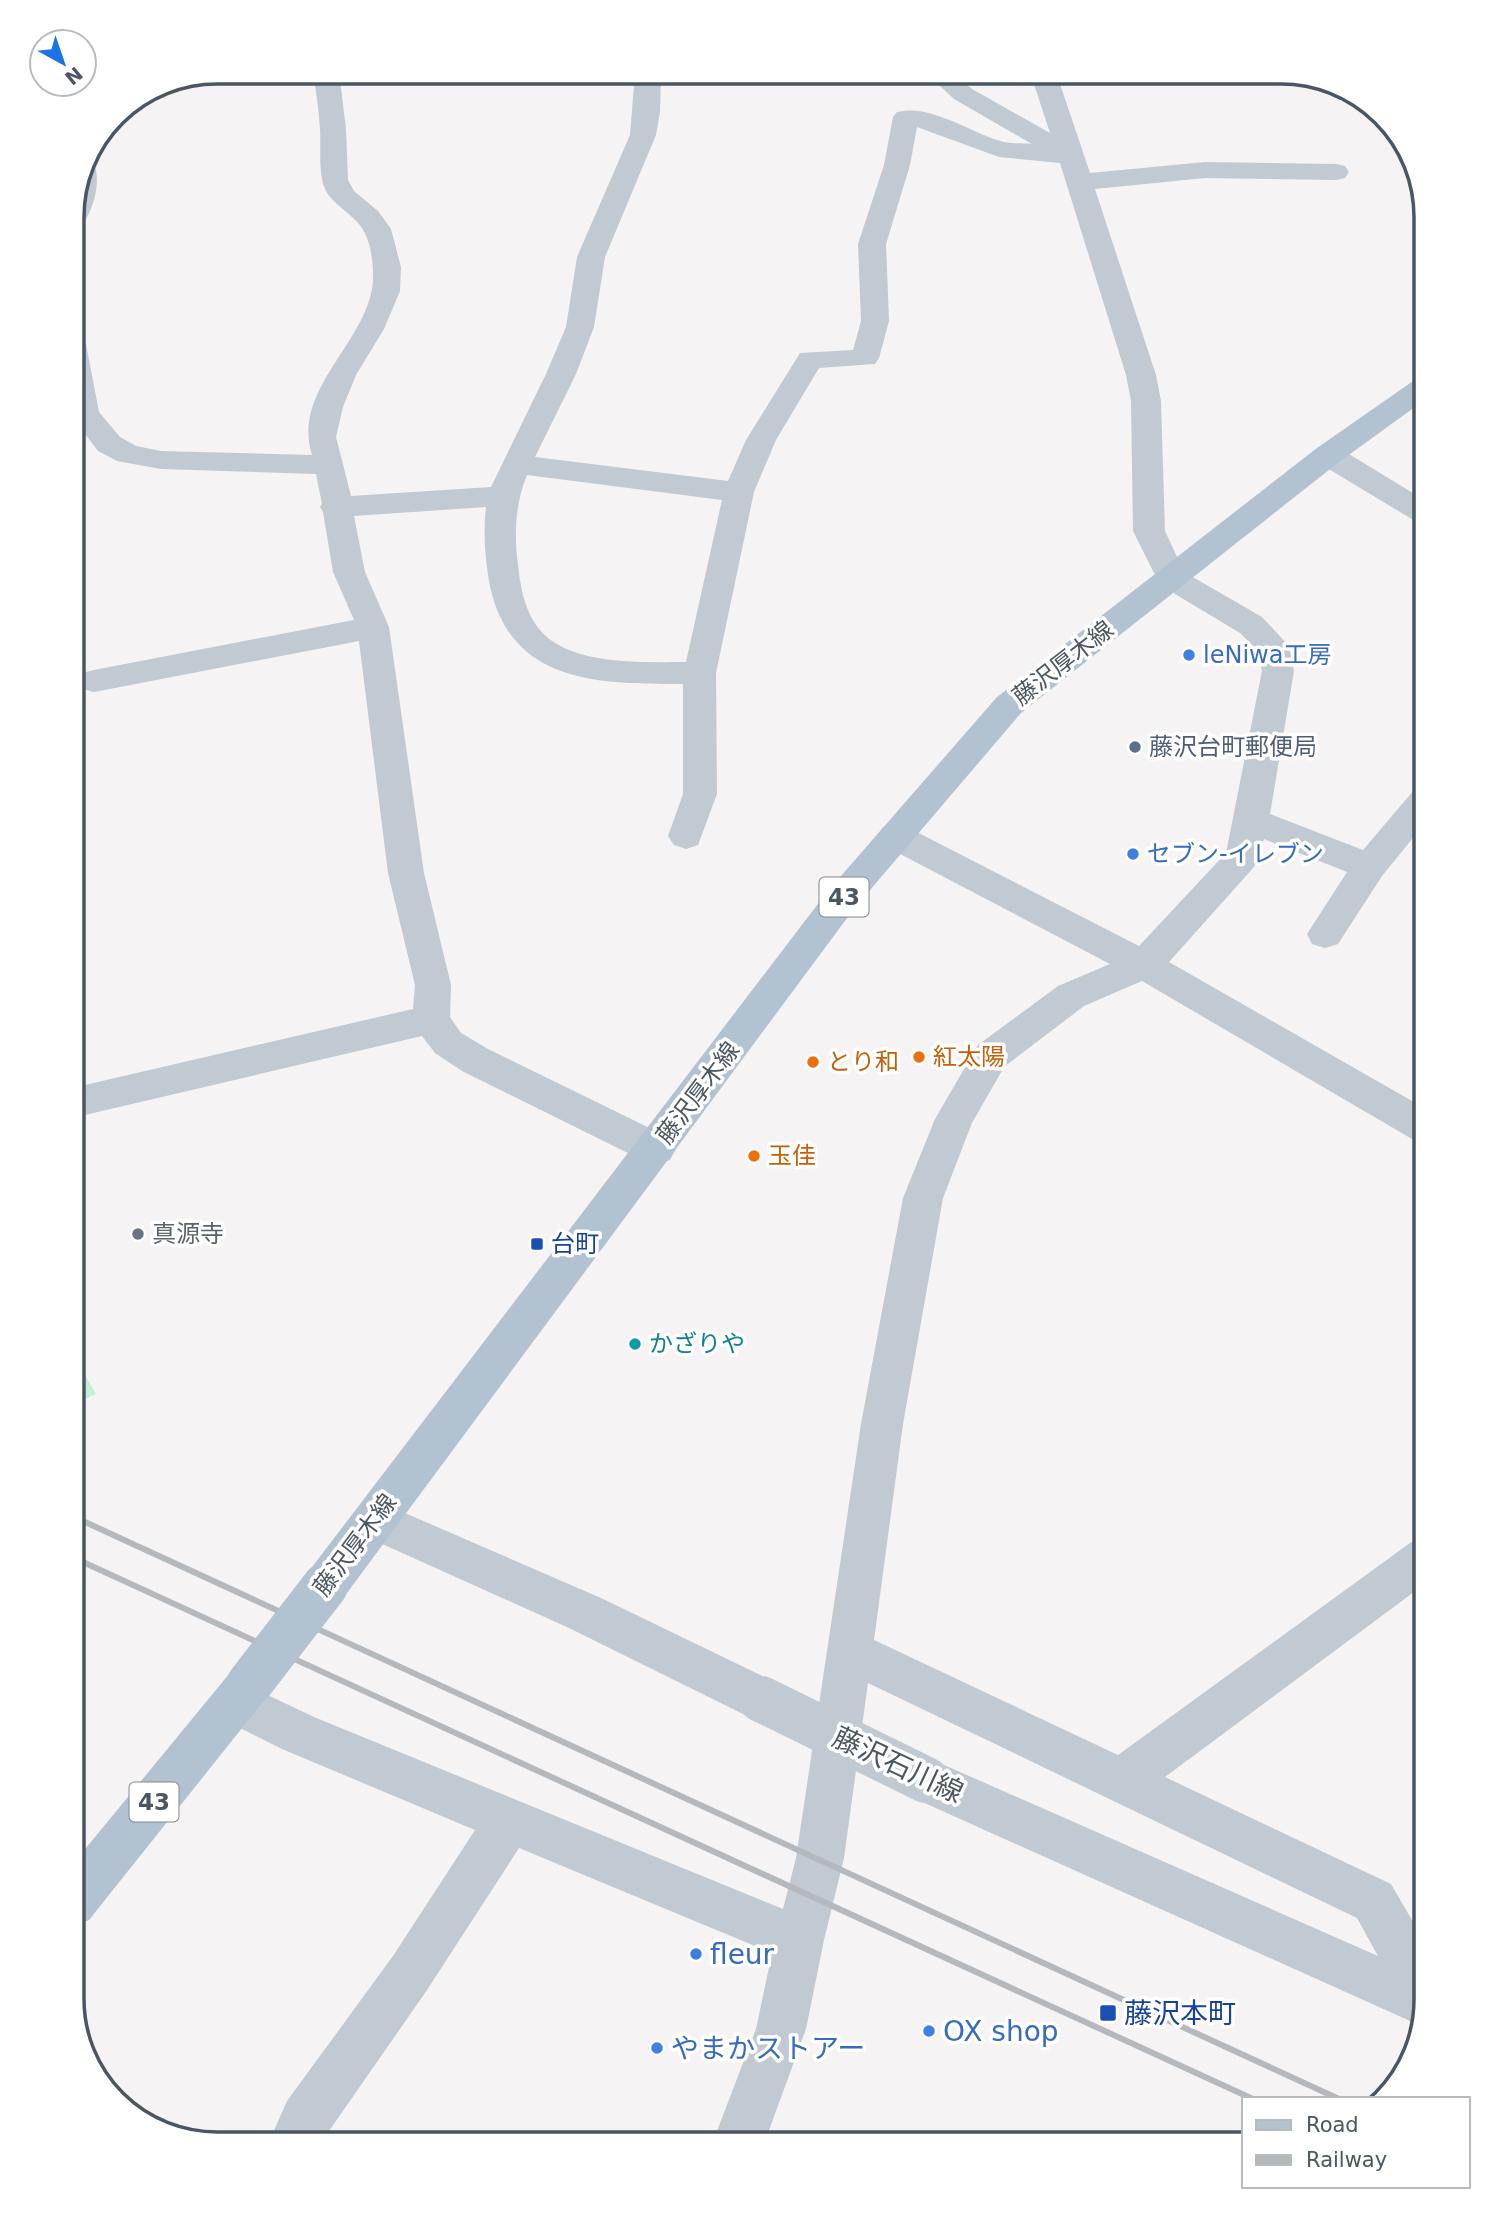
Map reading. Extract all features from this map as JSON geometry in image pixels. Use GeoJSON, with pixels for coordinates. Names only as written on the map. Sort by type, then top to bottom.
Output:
{"type":"FeatureCollection","features":[{"type":"Feature","properties":{"kind":"main road","name":"藤沢厚木線"},"geometry":{"type":"LineString","coordinates":[[84,1888],[325,1586],[840,901],[1009,705],[1328,455],[1414,394]]}},
{"type":"Feature","properties":{"kind":"street"},"geometry":{"type":"LineString","coordinates":[[327,84],[335,180],[342,195],[368,217],[377,229],[387,267],[386,291],[370,329],[341,375],[328,407],[321,437],[330,465],[335,507],[349,572],[373,626],[406,873],[433,985],[431,1019],[448,1043],[475,1060],[656,1149]]}},
{"type":"Feature","properties":{"kind":"street"},"geometry":{"type":"LineString","coordinates":[[647,84],[643,135],[592,254],[585,277],[586,295],[582,320],[562,372],[504,496],[500,540],[503,576],[520,627],[528,637],[570,664],[608,671],[701,674]]}},
{"type":"Feature","properties":{"kind":"street"},"geometry":{"type":"LineString","coordinates":[[949,84],[1076,169]]}},
{"type":"Feature","properties":{"kind":"street"},"geometry":{"type":"LineString","coordinates":[[742,2132],[781,2029],[799,1940],[820,1858],[882,1424],[923,1198],[954,1119],[991,1056],[1071,996],[1144,965],[1242,858],[1278,671],[1273,646],[1251,625],[1171,578],[1149,531],[1146,401],[1141,375],[1047,84]]}},
{"type":"Feature","properties":{"kind":"street"},"geometry":{"type":"LineString","coordinates":[[686,836],[700,794],[701,674],[739,492],[761,440],[810,359],[865,358],[875,321],[872,244],[897,165],[906,117],[939,125],[999,149],[1076,169],[1336,172]]}},
{"type":"Feature","properties":{"kind":"street"},"geometry":{"type":"LineString","coordinates":[[84,421],[109,444],[128,454],[161,460],[330,465]]}},
{"type":"Feature","properties":{"kind":"street"},"geometry":{"type":"LineString","coordinates":[[1328,455],[1414,507]]}},
{"type":"Feature","properties":{"kind":"street"},"geometry":{"type":"LineString","coordinates":[[518,464],[739,492]]}},
{"type":"Feature","properties":{"kind":"street"},"geometry":{"type":"LineString","coordinates":[[335,507],[504,496]]}},
{"type":"Feature","properties":{"kind":"street"},"geometry":{"type":"LineString","coordinates":[[93,681],[373,626]]}},
{"type":"Feature","properties":{"kind":"street"},"geometry":{"type":"LineString","coordinates":[[1251,820],[1369,867]]}},
{"type":"Feature","properties":{"kind":"street"},"geometry":{"type":"LineString","coordinates":[[1325,934],[1369,867],[1414,824]]}},
{"type":"Feature","properties":{"kind":"street"},"geometry":{"type":"LineString","coordinates":[[895,836],[1144,965],[1414,1121]]}},
{"type":"Feature","properties":{"kind":"street"},"geometry":{"type":"LineString","coordinates":[[84,1100],[431,1019]]}},
{"type":"Feature","properties":{"kind":"street","name":"藤沢石川線"},"geometry":{"type":"LineString","coordinates":[[375,1520],[585,1613],[926,1780],[1414,1997]]}},
{"type":"Feature","properties":{"kind":"street"},"geometry":{"type":"LineString","coordinates":[[1122,1780],[1414,1566]]}},
{"type":"Feature","properties":{"kind":"street"},"geometry":{"type":"LineString","coordinates":[[851,1652],[1374,1901],[1414,1970]]}},
{"type":"Feature","properties":{"kind":"street"},"geometry":{"type":"LineString","coordinates":[[243,1692],[298,1733],[799,1940]]}},
{"type":"Feature","properties":{"kind":"street"},"geometry":{"type":"LineString","coordinates":[[299,2132],[305,2119],[410,1973],[509,1820]]}},
{"type":"Feature","properties":{"kind":"green space"},"geometry":{"type":"Polygon","coordinates":[[[84,1373],[96,1394],[84,1400],[84,1373]]]}},
{"type":"Feature","properties":{"kind":"railway"},"geometry":{"type":"LineString","coordinates":[[84,1522],[1335,2097]]}},
{"type":"Feature","properties":{"kind":"railway"},"geometry":{"type":"LineString","coordinates":[[84,1563],[1249,2097]]}},
{"type":"Feature","properties":{"kind":"place","name":"leNiwa工房"},"geometry":{"type":"Point","coordinates":[1189,655]}},
{"type":"Feature","properties":{"kind":"place","name":"藤沢台町郵便局"},"geometry":{"type":"Point","coordinates":[1135,747]}},
{"type":"Feature","properties":{"kind":"place","name":"セブン-イレブン"},"geometry":{"type":"Point","coordinates":[1133,854]}},
{"type":"Feature","properties":{"kind":"place","name":"紅太陽"},"geometry":{"type":"Point","coordinates":[919,1057]}},
{"type":"Feature","properties":{"kind":"place","name":"とり和"},"geometry":{"type":"Point","coordinates":[813,1062]}},
{"type":"Feature","properties":{"kind":"place","name":"玉佳"},"geometry":{"type":"Point","coordinates":[754,1156]}},
{"type":"Feature","properties":{"kind":"place","name":"真源寺"},"geometry":{"type":"Point","coordinates":[138,1234]}},
{"type":"Feature","properties":{"kind":"place","name":"台町"},"geometry":{"type":"Point","coordinates":[537,1244]}},
{"type":"Feature","properties":{"kind":"place","name":"かざりや"},"geometry":{"type":"Point","coordinates":[635,1344]}},
{"type":"Feature","properties":{"kind":"place","name":"fleur"},"geometry":{"type":"Point","coordinates":[696,1954]}},
{"type":"Feature","properties":{"kind":"place","name":"藤沢本町"},"geometry":{"type":"Point","coordinates":[1108,2013]}},
{"type":"Feature","properties":{"kind":"place","name":"OX shop"},"geometry":{"type":"Point","coordinates":[929,2031]}},
{"type":"Feature","properties":{"kind":"place","name":"やまかストアー"},"geometry":{"type":"Point","coordinates":[657,2048]}}]}
